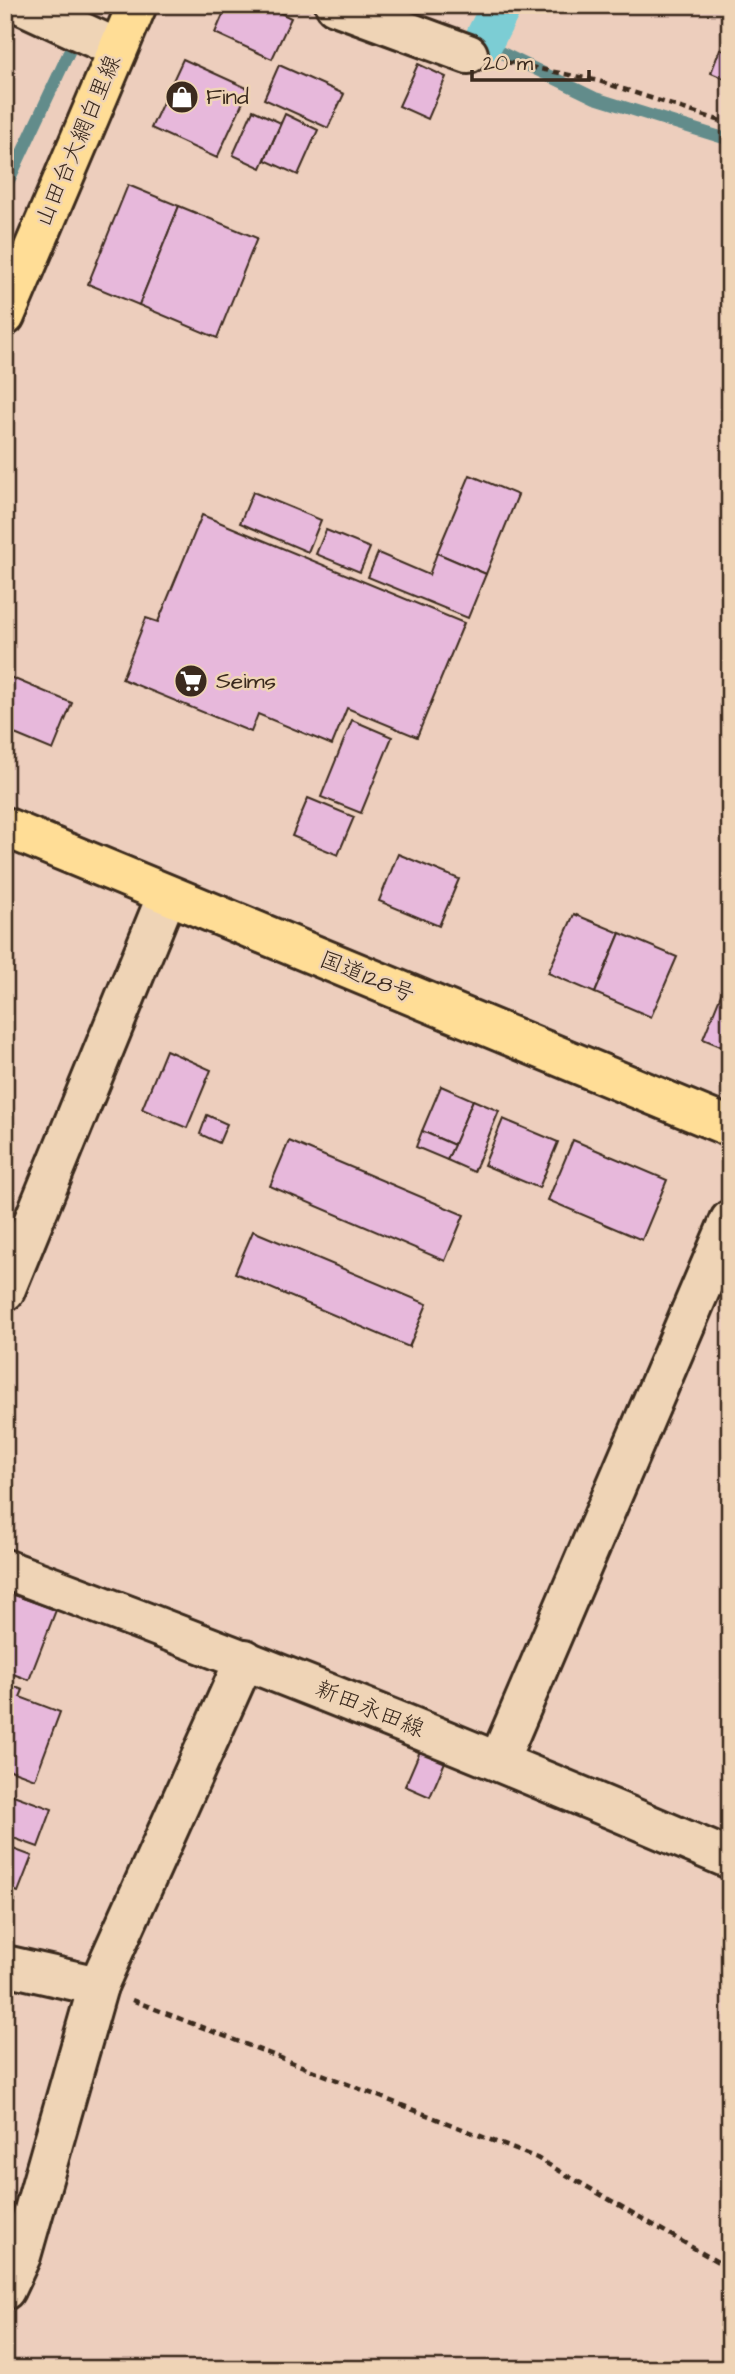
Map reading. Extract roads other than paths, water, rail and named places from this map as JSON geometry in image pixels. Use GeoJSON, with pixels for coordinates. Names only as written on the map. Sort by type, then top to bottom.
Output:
{"type":"FeatureCollection","features":[{"type":"Feature","properties":{"kind":"main road","name":"山田台大網白里線"},"geometry":{"type":"LineString","coordinates":[[5,316],[136,5]]}},
{"type":"Feature","properties":{"kind":"main road","name":"国道128号"},"geometry":{"type":"LineString","coordinates":[[5,827],[730,1127]]}},
{"type":"Feature","properties":{"kind":"street"},"geometry":{"type":"LineString","coordinates":[[23,5],[116,48]]}},
{"type":"Feature","properties":{"kind":"street"},"geometry":{"type":"LineString","coordinates":[[335,5],[468,54]]}},
{"type":"Feature","properties":{"kind":"street"},"geometry":{"type":"LineString","coordinates":[[5,1291],[167,895]]}},
{"type":"Feature","properties":{"kind":"street"},"geometry":{"type":"LineString","coordinates":[[499,1760],[730,1220]]}},
{"type":"Feature","properties":{"kind":"street","name":"新田永田線"},"geometry":{"type":"LineString","coordinates":[[5,1569],[245,1659],[499,1760],[730,1859]]}},
{"type":"Feature","properties":{"kind":"street"},"geometry":{"type":"LineString","coordinates":[[5,2290],[21,2256],[98,1986],[245,1659]]}},
{"type":"Feature","properties":{"kind":"street"},"geometry":{"type":"LineString","coordinates":[[5,1965],[98,1986]]}},
{"type":"Feature","properties":{"kind":"waterway"},"geometry":{"type":"LineString","coordinates":[[5,189],[91,5]]}},
{"type":"Feature","properties":{"kind":"waterway"},"geometry":{"type":"LineString","coordinates":[[483,42],[502,5]]}},
{"type":"Feature","properties":{"kind":"waterway"},"geometry":{"type":"LineString","coordinates":[[469,37],[595,98],[730,140]]}},
{"type":"Feature","properties":{"kind":"place","name":"Find"},"geometry":{"type":"Point","coordinates":[182,97]}},
{"type":"Feature","properties":{"kind":"place","name":"Seims"},"geometry":{"type":"Point","coordinates":[191,681]}}]}
